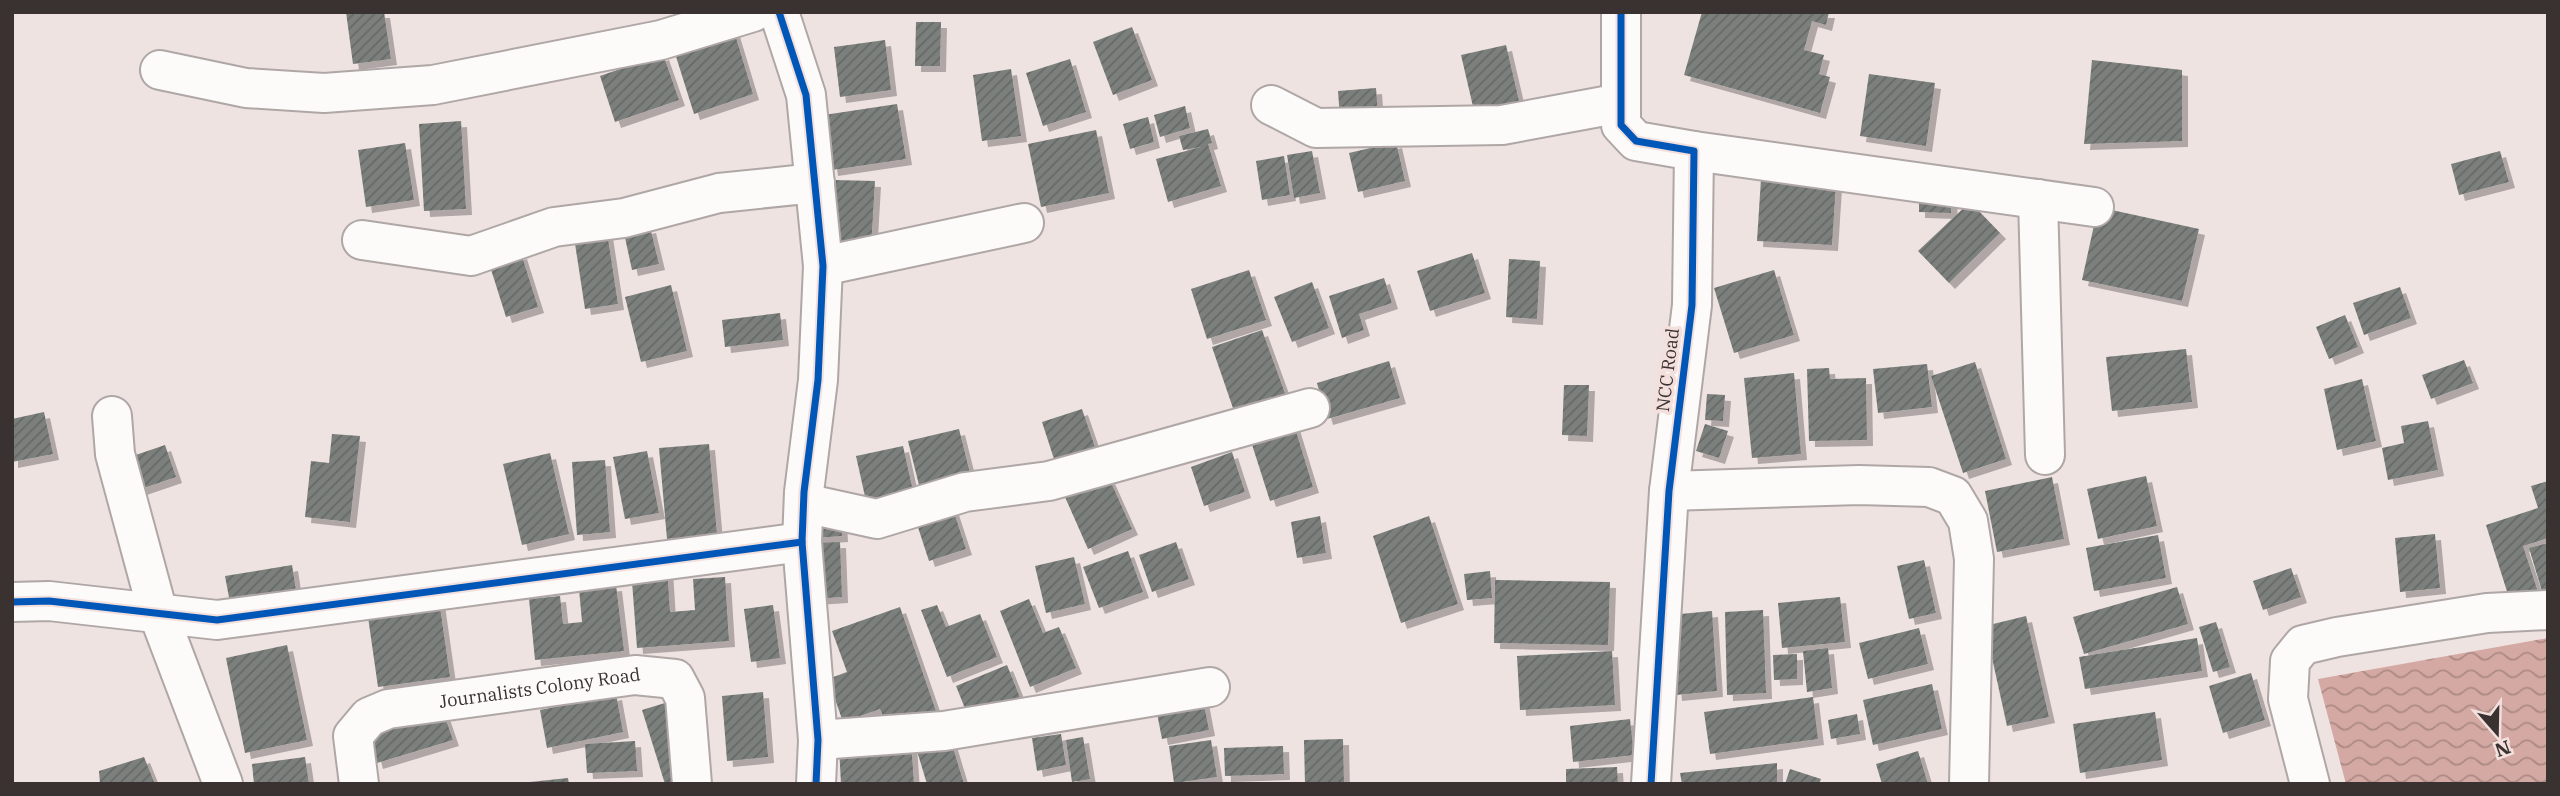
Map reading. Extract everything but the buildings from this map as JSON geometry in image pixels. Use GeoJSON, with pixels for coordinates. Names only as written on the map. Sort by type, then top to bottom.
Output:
{"type":"FeatureCollection","features":[{"type":"Feature","properties":{"kind":"street"},"geometry":{"type":"LineString","coordinates":[[160,70],[246,88],[324,93],[433,85],[661,40],[753,12]]}},
{"type":"Feature","properties":{"kind":"street"},"geometry":{"type":"LineString","coordinates":[[779,12],[806,94],[823,266],[818,380],[802,542],[818,740],[816,784]]}},
{"type":"Feature","properties":{"kind":"street"},"geometry":{"type":"LineString","coordinates":[[1621,12],[1621,125],[1636,141],[2094,207]]}},
{"type":"Feature","properties":{"kind":"street"},"geometry":{"type":"LineString","coordinates":[[1271,104],[1316,128],[1502,125],[1621,103]]}},
{"type":"Feature","properties":{"kind":"street","name":"NCC Road"},"geometry":{"type":"LineString","coordinates":[[1651,784],[1669,491],[1692,305],[1693,151]]}},
{"type":"Feature","properties":{"kind":"street"},"geometry":{"type":"LineString","coordinates":[[362,240],[471,256],[554,227],[624,218],[719,192],[815,183]]}},
{"type":"Feature","properties":{"kind":"street"},"geometry":{"type":"LineString","coordinates":[[2038,199],[2045,455]]}},
{"type":"Feature","properties":{"kind":"street"},"geometry":{"type":"LineString","coordinates":[[823,266],[1024,222]]}},
{"type":"Feature","properties":{"kind":"street"},"geometry":{"type":"LineString","coordinates":[[804,503],[877,519],[965,492],[1049,481],[1310,408]]}},
{"type":"Feature","properties":{"kind":"street"},"geometry":{"type":"LineString","coordinates":[[112,416],[115,454],[158,613],[223,784]]}},
{"type":"Feature","properties":{"kind":"street"},"geometry":{"type":"LineString","coordinates":[[1669,491],[1859,485],[1929,487],[1952,496],[1968,521],[1974,559],[1969,784]]}},
{"type":"Feature","properties":{"kind":"street"},"geometry":{"type":"LineString","coordinates":[[12,602],[49,601],[216,620],[802,542]]}},
{"type":"Feature","properties":{"kind":"street"},"geometry":{"type":"LineString","coordinates":[[2310,784],[2288,699],[2290,661],[2303,645],[2487,613],[2548,610]]}},
{"type":"Feature","properties":{"kind":"street","name":"Journalists Colony Road"},"geometry":{"type":"LineString","coordinates":[[359,784],[353,736],[369,717],[388,709],[635,675],[676,679],[685,698],[692,784]]}},
{"type":"Feature","properties":{"kind":"street"},"geometry":{"type":"LineString","coordinates":[[818,740],[944,731],[1210,687]]}},
{"type":"Feature","properties":{"kind":"water"},"geometry":{"type":"Polygon","coordinates":[[[2548,638],[2548,784],[2346,784],[2318,679],[2548,638]]]}},
{"type":"Feature","properties":{"kind":"cycle path"},"geometry":{"type":"LineString","coordinates":[[779,12],[806,95],[823,266],[818,380],[804,492],[802,542],[818,740],[816,784]]}},
{"type":"Feature","properties":{"kind":"cycle path"},"geometry":{"type":"LineString","coordinates":[[1621,12],[1621,125],[1636,141],[1694,151],[1692,305],[1669,491],[1651,784]]}},
{"type":"Feature","properties":{"kind":"cycle path"},"geometry":{"type":"LineString","coordinates":[[12,602],[49,601],[217,620],[802,542]]}}]}
